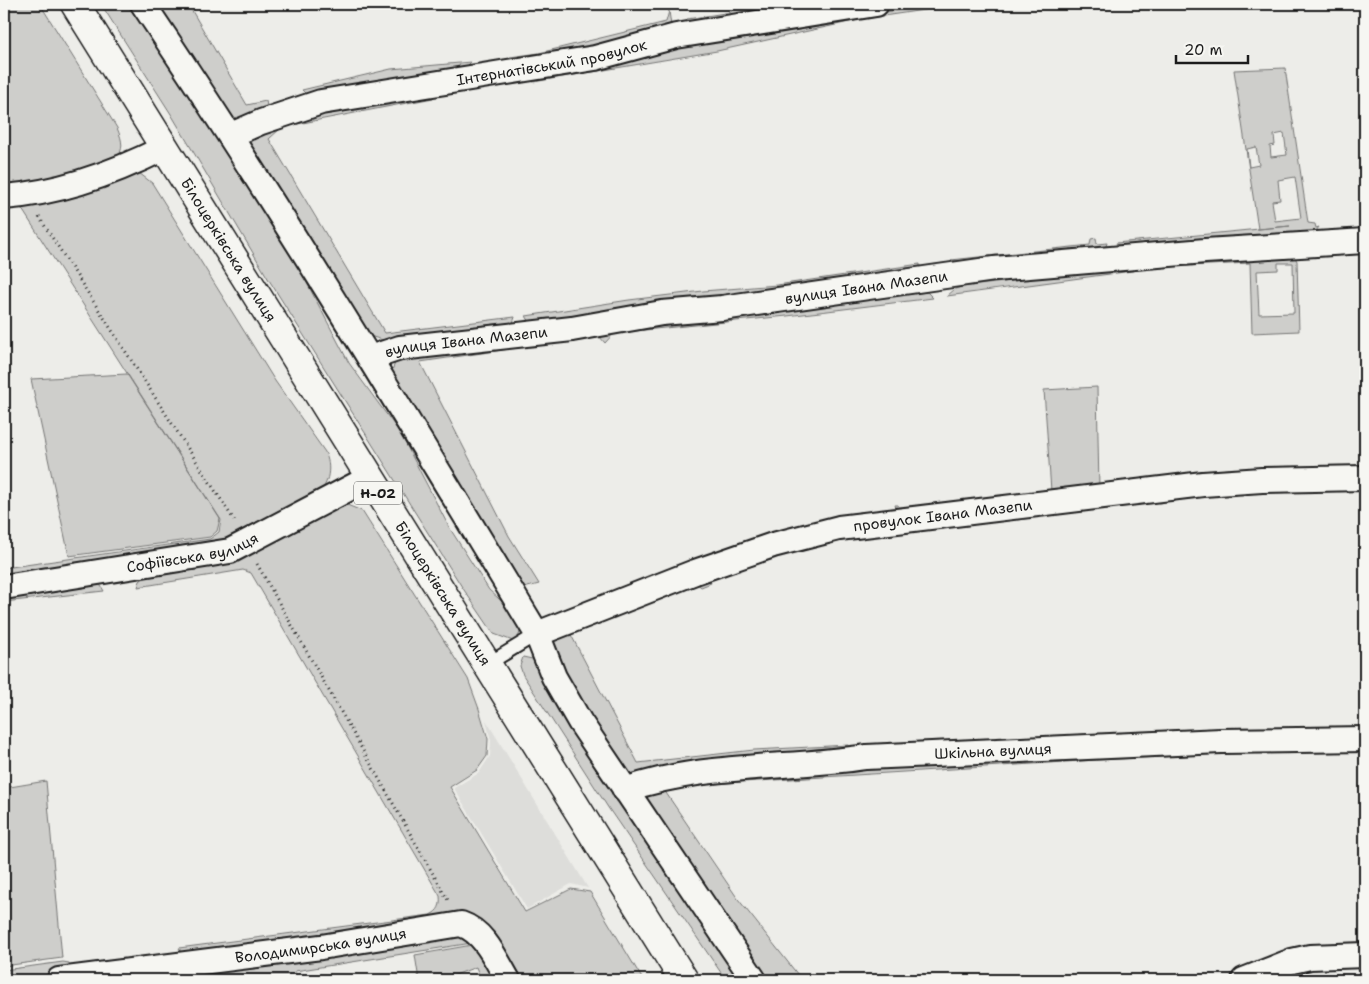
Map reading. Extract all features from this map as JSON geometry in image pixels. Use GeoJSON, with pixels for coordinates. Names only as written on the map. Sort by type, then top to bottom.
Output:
{"type":"FeatureCollection","features":[{"type":"Feature","properties":{"kind":"main road","name":"Білоцерківська вулиця"},"geometry":{"type":"LineString","coordinates":[[75,4],[684,980]]}},
{"type":"Feature","properties":{"kind":"street"},"geometry":{"type":"LineString","coordinates":[[143,4],[231,135],[370,358],[537,634],[554,677],[625,790],[754,980]]}},
{"type":"Feature","properties":{"kind":"street","name":"Інтернатівський провулок"},"geometry":{"type":"LineString","coordinates":[[231,135],[261,122],[321,102],[595,58],[676,36],[876,4]]}},
{"type":"Feature","properties":{"kind":"street"},"geometry":{"type":"LineString","coordinates":[[14,196],[91,180],[127,166],[164,148]]}},
{"type":"Feature","properties":{"kind":"street","name":"вулиця Івана Мазепи"},"geometry":{"type":"LineString","coordinates":[[370,358],[400,348],[572,329],[662,313],[722,308],[994,269],[1205,251],[1365,241]]}},
{"type":"Feature","properties":{"kind":"street","name":"Софіївська вулиця"},"geometry":{"type":"LineString","coordinates":[[4,587],[230,551],[369,478]]}},
{"type":"Feature","properties":{"kind":"street","name":"провулок Івана Мазепи"},"geometry":{"type":"LineString","coordinates":[[537,634],[704,569],[773,545],[839,528],[1203,484],[1270,479],[1365,478]]}},
{"type":"Feature","properties":{"kind":"street","name":"Шкільна вулиця"},"geometry":{"type":"LineString","coordinates":[[625,790],[673,776],[827,763],[866,757],[1221,741],[1365,738]]}},
{"type":"Feature","properties":{"kind":"street"},"geometry":{"type":"LineString","coordinates":[[461,924],[473,928],[481,936],[508,980]]}},
{"type":"Feature","properties":{"kind":"street","name":"Володимирська вулиця"},"geometry":{"type":"LineString","coordinates":[[59,980],[321,947],[461,924]]}},
{"type":"Feature","properties":{"kind":"street"},"geometry":{"type":"LineString","coordinates":[[1244,980],[1292,961],[1310,957],[1365,955]]}},
{"type":"Feature","properties":{"kind":"lane"},"geometry":{"type":"LineString","coordinates":[[486,665],[537,634]]}},
{"type":"Feature","properties":{"kind":"path"},"geometry":{"type":"LineString","coordinates":[[14,196],[239,528],[246,544],[461,924]]}},
{"type":"Feature","properties":{"kind":"shaded area"},"geometry":{"type":"Polygon","coordinates":[[[4,4],[40,4],[117,128],[122,145],[116,161],[31,185],[12,184],[4,187],[4,4]]]}},
{"type":"Feature","properties":{"kind":"shaded area"},"geometry":{"type":"Polygon","coordinates":[[[101,4],[130,4],[235,160],[297,264],[349,363],[400,433],[449,527],[489,590],[508,607],[520,632],[518,638],[513,641],[494,634],[462,587],[269,280],[171,114],[101,4]]]}},
{"type":"Feature","properties":{"kind":"shaded area"},"geometry":{"type":"Polygon","coordinates":[[[153,4],[188,4],[247,105],[266,101],[267,106],[264,112],[240,120],[231,118],[153,4]]]}},
{"type":"Feature","properties":{"kind":"shaded area"},"geometry":{"type":"Polygon","coordinates":[[[736,4],[743,9],[772,4],[850,4],[692,23],[687,19],[731,12],[736,4]]]}},
{"type":"Feature","properties":{"kind":"shaded area"},"geometry":{"type":"Polygon","coordinates":[[[935,4],[965,4],[863,19],[717,51],[533,82],[535,79],[691,44],[935,4]]]}},
{"type":"Feature","properties":{"kind":"shaded area"},"geometry":{"type":"Polygon","coordinates":[[[669,11],[671,26],[666,32],[514,61],[510,57],[539,53],[666,22],[669,11]]]}},
{"type":"Feature","properties":{"kind":"shaded area"},"geometry":{"type":"Polygon","coordinates":[[[471,62],[466,67],[309,97],[302,90],[391,69],[471,62]]]}},
{"type":"Feature","properties":{"kind":"shaded area"},"geometry":{"type":"Polygon","coordinates":[[[1285,68],[1308,223],[1315,224],[1316,228],[1319,227],[1313,235],[1119,248],[1116,243],[1290,226],[1258,229],[1234,70],[1285,68]],[[1284,133],[1274,135],[1275,145],[1270,146],[1271,157],[1287,155],[1284,133]],[[1256,147],[1247,149],[1249,167],[1259,165],[1256,147]],[[1295,177],[1278,180],[1280,200],[1272,201],[1275,221],[1301,218],[1295,177]]]}},
{"type":"Feature","properties":{"kind":"shaded area"},"geometry":{"type":"Polygon","coordinates":[[[429,94],[433,98],[282,127],[269,139],[385,333],[515,317],[512,326],[386,341],[360,333],[250,152],[250,144],[253,137],[266,128],[309,114],[429,94]]]}},
{"type":"Feature","properties":{"kind":"shaded area"},"geometry":{"type":"Polygon","coordinates":[[[139,173],[152,183],[275,381],[325,452],[329,469],[327,480],[318,495],[232,543],[4,578],[4,568],[210,539],[219,532],[221,520],[20,206],[125,175],[139,173]]]}},
{"type":"Feature","properties":{"kind":"shaded area"},"geometry":{"type":"Polygon","coordinates":[[[1096,238],[1097,244],[1107,243],[1105,249],[971,264],[951,260],[1090,245],[1091,239],[1096,238]]]}},
{"type":"Feature","properties":{"kind":"shaded area"},"geometry":{"type":"Polygon","coordinates":[[[1293,254],[1297,261],[1299,331],[1252,333],[1250,263],[1168,267],[1170,265],[1293,254]],[[1278,263],[1278,270],[1257,271],[1259,314],[1294,313],[1293,263],[1278,263]]]}},
{"type":"Feature","properties":{"kind":"shaded area"},"geometry":{"type":"Polygon","coordinates":[[[920,264],[920,268],[546,323],[530,322],[526,316],[629,300],[777,285],[920,264]]]}},
{"type":"Feature","properties":{"kind":"shaded area"},"geometry":{"type":"Polygon","coordinates":[[[1153,264],[1154,268],[947,296],[955,289],[962,287],[1153,264]]]}},
{"type":"Feature","properties":{"kind":"shaded area"},"geometry":{"type":"Polygon","coordinates":[[[927,292],[933,298],[787,316],[614,333],[605,343],[599,336],[420,362],[509,536],[539,584],[520,589],[391,373],[395,363],[404,355],[927,292]]]}},
{"type":"Feature","properties":{"kind":"shaded area"},"geometry":{"type":"Polygon","coordinates":[[[127,374],[220,519],[217,531],[210,537],[69,556],[31,379],[127,374]]]}},
{"type":"Feature","properties":{"kind":"shaded area"},"geometry":{"type":"Polygon","coordinates":[[[1097,387],[1099,489],[919,511],[1051,491],[1044,390],[1097,387]]]}},
{"type":"Feature","properties":{"kind":"shaded area"},"geometry":{"type":"Polygon","coordinates":[[[336,505],[347,505],[362,511],[468,679],[488,739],[487,756],[477,770],[450,787],[525,912],[571,889],[590,892],[643,980],[514,980],[476,924],[403,929],[182,953],[179,948],[430,915],[436,912],[440,905],[440,896],[251,573],[243,570],[138,587],[140,581],[146,576],[336,505]]]}},
{"type":"Feature","properties":{"kind":"shaded area"},"geometry":{"type":"Polygon","coordinates":[[[895,505],[898,505],[902,513],[898,513],[895,505]]]}},
{"type":"Feature","properties":{"kind":"shaded area"},"geometry":{"type":"Polygon","coordinates":[[[704,574],[708,576],[711,583],[701,587],[694,581],[569,631],[638,763],[754,750],[849,745],[846,751],[838,755],[674,769],[637,775],[626,773],[619,769],[562,677],[553,649],[554,642],[558,635],[704,574]]]}},
{"type":"Feature","properties":{"kind":"shaded area"},"geometry":{"type":"Polygon","coordinates":[[[98,581],[104,591],[4,602],[4,595],[98,581]]]}},
{"type":"Feature","properties":{"kind":"shaded area"},"geometry":{"type":"Polygon","coordinates":[[[523,657],[532,659],[540,665],[744,980],[726,980],[609,809],[523,675],[520,666],[523,657]]]}},
{"type":"Feature","properties":{"kind":"shaded area"},"geometry":{"type":"Polygon","coordinates":[[[486,720],[588,888],[571,884],[527,909],[454,788],[479,773],[490,756],[491,741],[486,720]]]}},
{"type":"Feature","properties":{"kind":"shaded area"},"geometry":{"type":"Polygon","coordinates":[[[1365,746],[1365,751],[1265,752],[1097,760],[662,787],[738,899],[802,980],[763,980],[646,807],[647,799],[653,787],[810,771],[1365,746]]]}},
{"type":"Feature","properties":{"kind":"shaded area"},"geometry":{"type":"Polygon","coordinates":[[[46,781],[62,958],[4,966],[4,788],[46,781]]]}},
{"type":"Feature","properties":{"kind":"shaded area"},"geometry":{"type":"Polygon","coordinates":[[[456,930],[478,942],[295,971],[295,980],[128,980],[456,930]]]}},
{"type":"Feature","properties":{"kind":"shaded area"},"geometry":{"type":"Polygon","coordinates":[[[478,944],[503,980],[481,980],[476,967],[442,980],[419,980],[415,955],[478,944]]]}},
{"type":"Feature","properties":{"kind":"shaded area"},"geometry":{"type":"Polygon","coordinates":[[[63,962],[69,963],[68,968],[61,974],[4,980],[4,970],[63,962]]]}}]}
